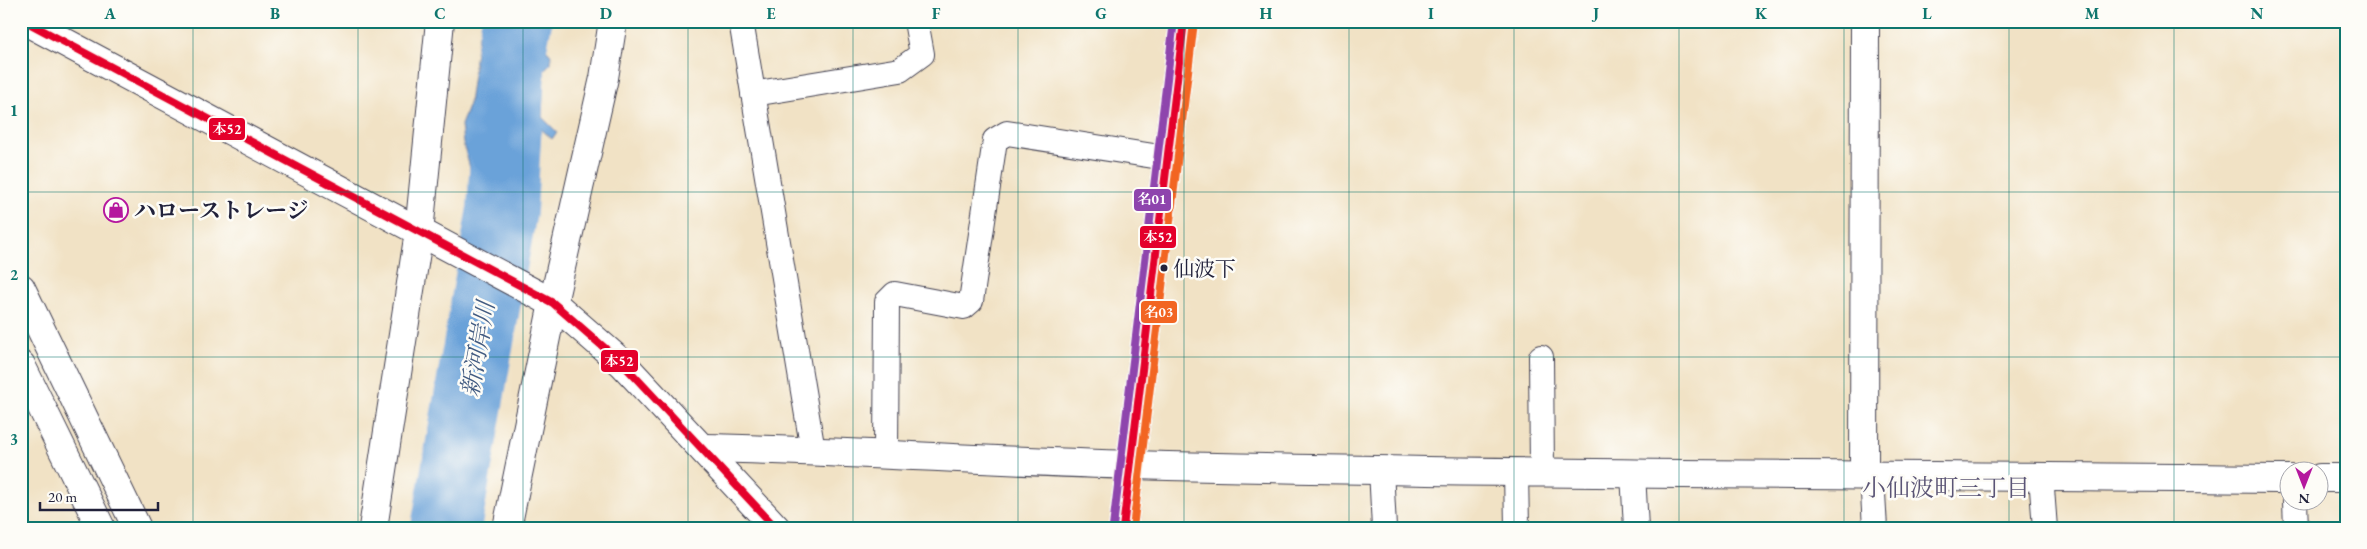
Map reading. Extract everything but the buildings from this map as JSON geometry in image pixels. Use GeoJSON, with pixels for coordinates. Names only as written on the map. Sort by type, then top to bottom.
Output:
{"type":"FeatureCollection","features":[{"type":"Feature","properties":{"kind":"main road"},"geometry":{"type":"LineString","coordinates":[[25,21],[545,300],[623,364],[776,528]]}},
{"type":"Feature","properties":{"kind":"main road"},"geometry":{"type":"LineString","coordinates":[[373,528],[426,236],[440,21]]}},
{"type":"Feature","properties":{"kind":"main road"},"geometry":{"type":"LineString","coordinates":[[507,528],[545,300],[604,78],[613,21]]}},
{"type":"Feature","properties":{"kind":"main road"},"geometry":{"type":"LineString","coordinates":[[1123,528],[1129,465],[1184,21]]}},
{"type":"Feature","properties":{"kind":"main road"},"geometry":{"type":"LineString","coordinates":[[1865,21],[1868,476]]}},
{"type":"Feature","properties":{"kind":"main road"},"geometry":{"type":"LineString","coordinates":[[21,288],[137,528]]}},
{"type":"Feature","properties":{"kind":"main road"},"geometry":{"type":"LineString","coordinates":[[21,365],[102,528]]}},
{"type":"Feature","properties":{"kind":"main road"},"geometry":{"type":"LineString","coordinates":[[703,448],[1129,465],[1868,476],[2280,479]]}},
{"type":"Feature","properties":{"kind":"main road"},"geometry":{"type":"LineString","coordinates":[[2330,478],[2346,478]]}},
{"type":"Feature","properties":{"kind":"lane"},"geometry":{"type":"LineString","coordinates":[[741,21],[813,451]]}},
{"type":"Feature","properties":{"kind":"lane"},"geometry":{"type":"LineString","coordinates":[[753,94],[900,70],[922,54],[916,21]]}},
{"type":"Feature","properties":{"kind":"lane"},"geometry":{"type":"LineString","coordinates":[[886,454],[887,302],[895,294],[964,307],[971,301],[995,140],[1007,133],[1166,158]]}},
{"type":"Feature","properties":{"kind":"lane"},"geometry":{"type":"LineString","coordinates":[[1517,528],[1529,471],[1541,357]]}},
{"type":"Feature","properties":{"kind":"lane"},"geometry":{"type":"LineString","coordinates":[[1380,469],[1384,528]]}},
{"type":"Feature","properties":{"kind":"lane"},"geometry":{"type":"LineString","coordinates":[[1633,473],[1636,528]]}},
{"type":"Feature","properties":{"kind":"lane"},"geometry":{"type":"LineString","coordinates":[[1868,476],[1875,528]]}},
{"type":"Feature","properties":{"kind":"lane"},"geometry":{"type":"LineString","coordinates":[[2041,476],[2045,528]]}},
{"type":"Feature","properties":{"kind":"lane"},"geometry":{"type":"LineString","coordinates":[[2295,512],[2296,528]]}},
{"type":"Feature","properties":{"kind":"water"},"geometry":{"type":"Polygon","coordinates":[[[485,21],[544,21],[539,40],[551,55],[551,63],[544,70],[542,117],[557,132],[552,139],[539,127],[533,167],[517,174],[505,244],[475,229],[471,208],[475,186],[463,143],[461,125],[469,104],[478,37],[485,21]]]}},
{"type":"Feature","properties":{"kind":"waterway","name":"新河岸川"},"geometry":{"type":"LineString","coordinates":[[446,528],[502,210],[511,51],[517,21]]}},
{"type":"Feature","properties":{"kind":"transit line","name":"本52"},"geometry":{"type":"LineString","coordinates":[[25,21],[553,303],[623,364],[776,528]]}},
{"type":"Feature","properties":{"kind":"transit line","name":"名01"},"geometry":{"type":"LineString","coordinates":[[1113,527],[1174,21]]}},
{"type":"Feature","properties":{"kind":"transit line","name":"本52"},"geometry":{"type":"LineString","coordinates":[[1123,528],[1184,21]]}},
{"type":"Feature","properties":{"kind":"transit line","name":"名03"},"geometry":{"type":"LineString","coordinates":[[1133,528],[1194,22]]}},
{"type":"Feature","properties":{"kind":"place","name":"ハローストレージ"},"geometry":{"type":"Point","coordinates":[116,210]}},
{"type":"Feature","properties":{"kind":"place","name":"仙波下"},"geometry":{"type":"Point","coordinates":[1164,268]}},
{"type":"Feature","properties":{"kind":"district","name":"小仙波町三丁目"},"geometry":{"type":"Point","coordinates":[1946,488]}}]}
